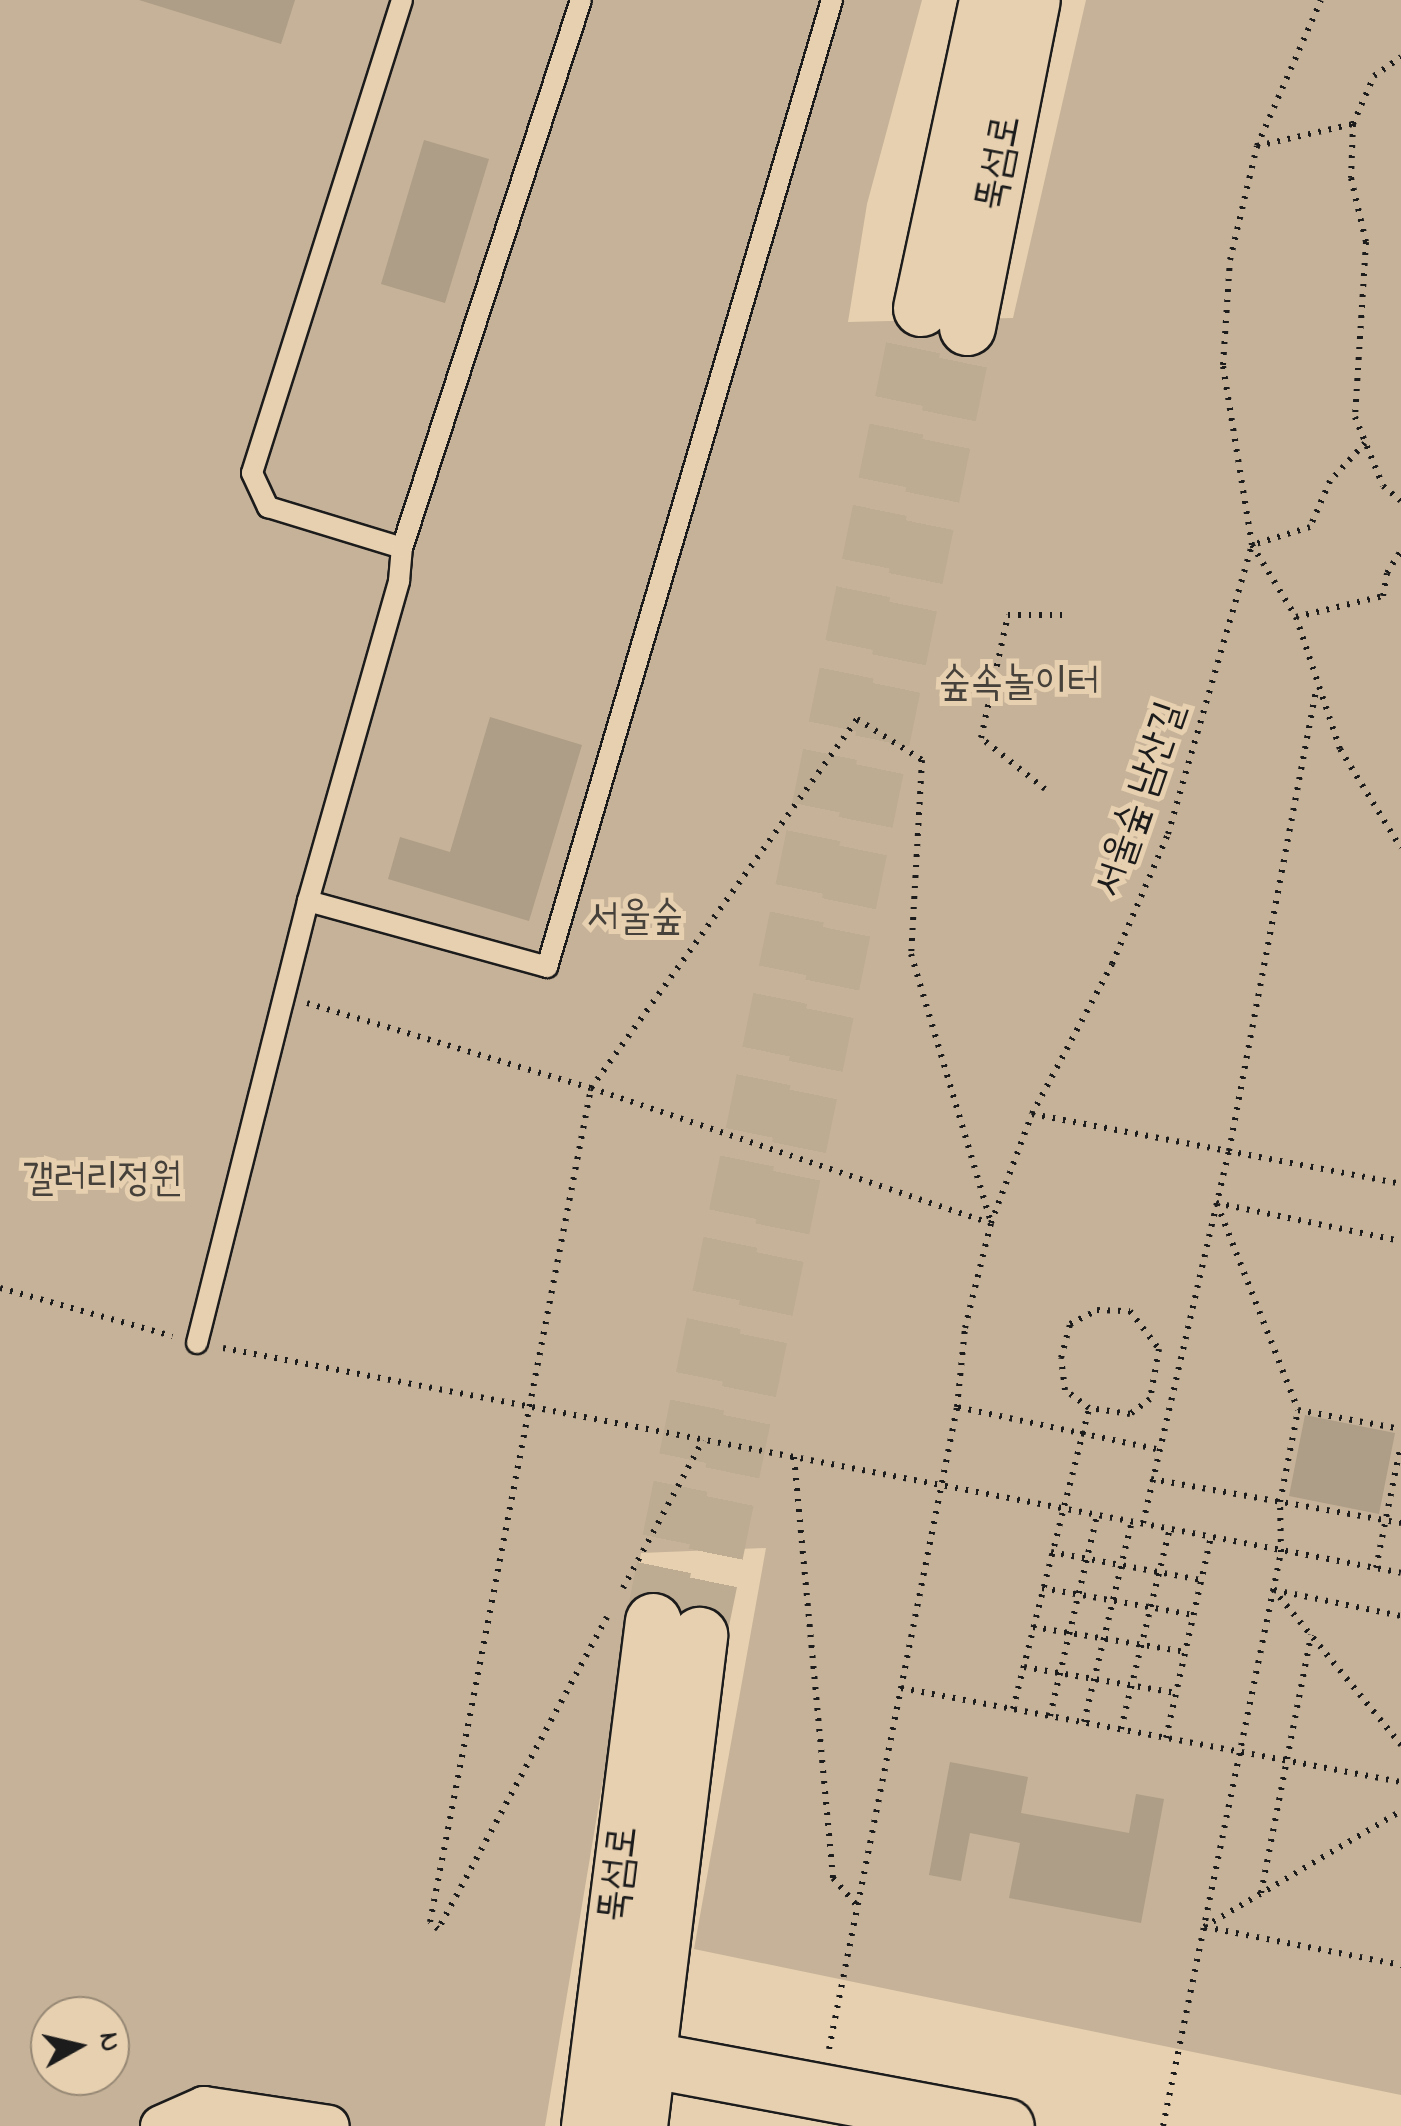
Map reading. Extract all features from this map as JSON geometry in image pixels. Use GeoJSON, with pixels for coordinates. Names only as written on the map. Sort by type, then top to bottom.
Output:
{"type":"FeatureCollection","features":[{"type":"Feature","properties":{"kind":"main road","name":"뚝섬로"},"geometry":{"type":"LineString","coordinates":[[987,0],[944,317],[1032,0]]}},
{"type":"Feature","properties":{"kind":"main road","name":"뚝섬로"},"geometry":{"type":"LineString","coordinates":[[639,2126],[647,2059],[645,1617]]}},
{"type":"Feature","properties":{"kind":"main road","name":"뚝섬로"},"geometry":{"type":"LineString","coordinates":[[588,2126],[645,1617]]}},
{"type":"Feature","properties":{"kind":"main road"},"geometry":{"type":"LineString","coordinates":[[647,2059],[1006,2126]]}},
{"type":"Feature","properties":{"kind":"street"},"geometry":{"type":"LineString","coordinates":[[160,2126],[204,2108],[329,2126]]}},
{"type":"Feature","properties":{"kind":"lane"},"geometry":{"type":"LineString","coordinates":[[402,0],[252,472],[252,486],[268,507],[402,548]]}},
{"type":"Feature","properties":{"kind":"lane"},"geometry":{"type":"LineString","coordinates":[[196,1343],[308,902],[399,581],[402,548],[581,0]]}},
{"type":"Feature","properties":{"kind":"lane"},"geometry":{"type":"LineString","coordinates":[[308,902],[547,967],[832,0]]}},
{"type":"Feature","properties":{"kind":"path","name":"서울숲 남산길"},"geometry":{"type":"LineString","coordinates":[[821,2090],[958,1407],[965,1328],[991,1223],[1032,1114],[1112,964],[1168,834],[1252,545],[1229,431],[1224,312],[1238,209],[1257,146],[1319,2]]}},
{"type":"Feature","properties":{"kind":"path"},"geometry":{"type":"LineString","coordinates":[[1401,57],[1374,76],[1352,124],[1351,178],[1366,242],[1355,417],[1383,486],[1401,501]]}},
{"type":"Feature","properties":{"kind":"path"},"geometry":{"type":"LineString","coordinates":[[1257,146],[1352,124]]}},
{"type":"Feature","properties":{"kind":"path"},"geometry":{"type":"LineString","coordinates":[[1365,443],[1330,481],[1310,528],[1252,545],[1296,618],[1316,690],[1340,749],[1401,848]]}},
{"type":"Feature","properties":{"kind":"path"},"geometry":{"type":"LineString","coordinates":[[1296,618],[1383,596],[1386,573],[1401,551]]}},
{"type":"Feature","properties":{"kind":"path"},"geometry":{"type":"LineString","coordinates":[[1045,788],[981,738],[1008,615],[1062,615]]}},
{"type":"Feature","properties":{"kind":"path"},"geometry":{"type":"LineString","coordinates":[[1143,1523],[1173,1374],[1229,1151],[1316,690]]}},
{"type":"Feature","properties":{"kind":"path"},"geometry":{"type":"LineString","coordinates":[[703,1440],[645,1617],[438,1930],[430,1922],[590,1088],[857,719],[922,760],[911,954],[991,1223]]}},
{"type":"Feature","properties":{"kind":"path"},"geometry":{"type":"LineString","coordinates":[[284,997],[590,1088],[991,1223]]}},
{"type":"Feature","properties":{"kind":"path"},"geometry":{"type":"LineString","coordinates":[[1032,1114],[1401,1184]]}},
{"type":"Feature","properties":{"kind":"path"},"geometry":{"type":"LineString","coordinates":[[1216,1203],[1401,1241]]}},
{"type":"Feature","properties":{"kind":"path"},"geometry":{"type":"LineString","coordinates":[[1163,2126],[1281,1552],[1280,1502],[1298,1410],[1216,1203]]}},
{"type":"Feature","properties":{"kind":"path"},"geometry":{"type":"LineString","coordinates":[[0,1288],[196,1343],[1401,1573]]}},
{"type":"Feature","properties":{"kind":"path"},"geometry":{"type":"LineString","coordinates":[[1097,1310],[1130,1311],[1148,1327],[1159,1348],[1160,1372],[1150,1400],[1130,1414],[1107,1416],[1089,1408],[1065,1390],[1061,1358],[1070,1324],[1097,1310]]}},
{"type":"Feature","properties":{"kind":"path"},"geometry":{"type":"LineString","coordinates":[[1160,1372],[1173,1374]]}},
{"type":"Feature","properties":{"kind":"path"},"geometry":{"type":"LineString","coordinates":[[958,1407],[1156,1449]]}},
{"type":"Feature","properties":{"kind":"path"},"geometry":{"type":"LineString","coordinates":[[1013,1709],[1089,1408]]}},
{"type":"Feature","properties":{"kind":"path"},"geometry":{"type":"LineString","coordinates":[[1298,1410],[1401,1429]]}},
{"type":"Feature","properties":{"kind":"path"},"geometry":{"type":"LineString","coordinates":[[1376,1568],[1401,1444]]}},
{"type":"Feature","properties":{"kind":"path"},"geometry":{"type":"LineString","coordinates":[[794,1458],[833,1878],[858,1906]]}},
{"type":"Feature","properties":{"kind":"path"},"geometry":{"type":"LineString","coordinates":[[1151,1479],[1401,1523]]}},
{"type":"Feature","properties":{"kind":"path"},"geometry":{"type":"LineString","coordinates":[[1050,1716],[1096,1514]]}},
{"type":"Feature","properties":{"kind":"path"},"geometry":{"type":"LineString","coordinates":[[1084,1722],[1132,1521]]}},
{"type":"Feature","properties":{"kind":"path"},"geometry":{"type":"LineString","coordinates":[[1121,1729],[1170,1528]]}},
{"type":"Feature","properties":{"kind":"path"},"geometry":{"type":"LineString","coordinates":[[1166,1738],[1211,1536]]}},
{"type":"Feature","properties":{"kind":"path"},"geometry":{"type":"LineString","coordinates":[[1050,1552],[1201,1580]]}},
{"type":"Feature","properties":{"kind":"path"},"geometry":{"type":"LineString","coordinates":[[1042,1588],[1194,1614]]}},
{"type":"Feature","properties":{"kind":"path"},"geometry":{"type":"LineString","coordinates":[[1273,1590],[1401,1616]]}},
{"type":"Feature","properties":{"kind":"path"},"geometry":{"type":"LineString","coordinates":[[1273,1590],[1401,1745]]}},
{"type":"Feature","properties":{"kind":"path"},"geometry":{"type":"LineString","coordinates":[[1033,1627],[1185,1652]]}},
{"type":"Feature","properties":{"kind":"path"},"geometry":{"type":"LineString","coordinates":[[1261,1894],[1311,1635]]}},
{"type":"Feature","properties":{"kind":"path"},"geometry":{"type":"LineString","coordinates":[[1024,1667],[1176,1693]]}},
{"type":"Feature","properties":{"kind":"path"},"geometry":{"type":"LineString","coordinates":[[902,1688],[1401,1782]]}},
{"type":"Feature","properties":{"kind":"path"},"geometry":{"type":"LineString","coordinates":[[1204,1927],[1401,1811]]}},
{"type":"Feature","properties":{"kind":"path"},"geometry":{"type":"LineString","coordinates":[[1204,1927],[1401,1966]]}},
{"type":"Feature","properties":{"kind":"green space","name":"서울숲"},"geometry":{"type":"Polygon","coordinates":[[[0,0],[922,0],[867,204],[848,322],[1013,318],[1086,0],[1401,0],[1401,2095],[694,1949],[766,1548],[641,1553],[545,2126],[0,2126],[0,0]]]}},
{"type":"Feature","properties":{"kind":"building"},"geometry":{"type":"Polygon","coordinates":[[[139,0],[295,0],[281,44],[139,0]]]}},
{"type":"Feature","properties":{"kind":"building"},"geometry":{"type":"Polygon","coordinates":[[[424,140],[489,159],[445,303],[381,284],[424,140]]]}},
{"type":"Feature","properties":{"kind":"building"},"geometry":{"type":"Polygon","coordinates":[[[490,717],[582,745],[529,921],[388,879],[400,837],[450,852],[490,717]]]}},
{"type":"Feature","properties":{"kind":"building"},"geometry":{"type":"Polygon","coordinates":[[[1305,1415],[1395,1433],[1379,1514],[1289,1496],[1305,1415]]]}},
{"type":"Feature","properties":{"kind":"building"},"geometry":{"type":"Polygon","coordinates":[[[950,1762],[1028,1777],[1021,1813],[1129,1833],[1136,1794],[1164,1799],[1141,1923],[1009,1898],[1020,1843],[970,1833],[961,1881],[929,1875],[950,1762]]]}},
{"type":"Feature","properties":{"kind":"tunnel"},"geometry":{"type":"LineString","coordinates":[[653,1621],[921,308]]}},
{"type":"Feature","properties":{"kind":"tunnel"},"geometry":{"type":"LineString","coordinates":[[699,1635],[967,327]]}},
{"type":"Feature","properties":{"kind":"park label","name":"숲속놀이터"},"geometry":{"type":"Point","coordinates":[1019,685]}},
{"type":"Feature","properties":{"kind":"park label","name":"갤러리정원"},"geometry":{"type":"Point","coordinates":[102,1181]}}]}
